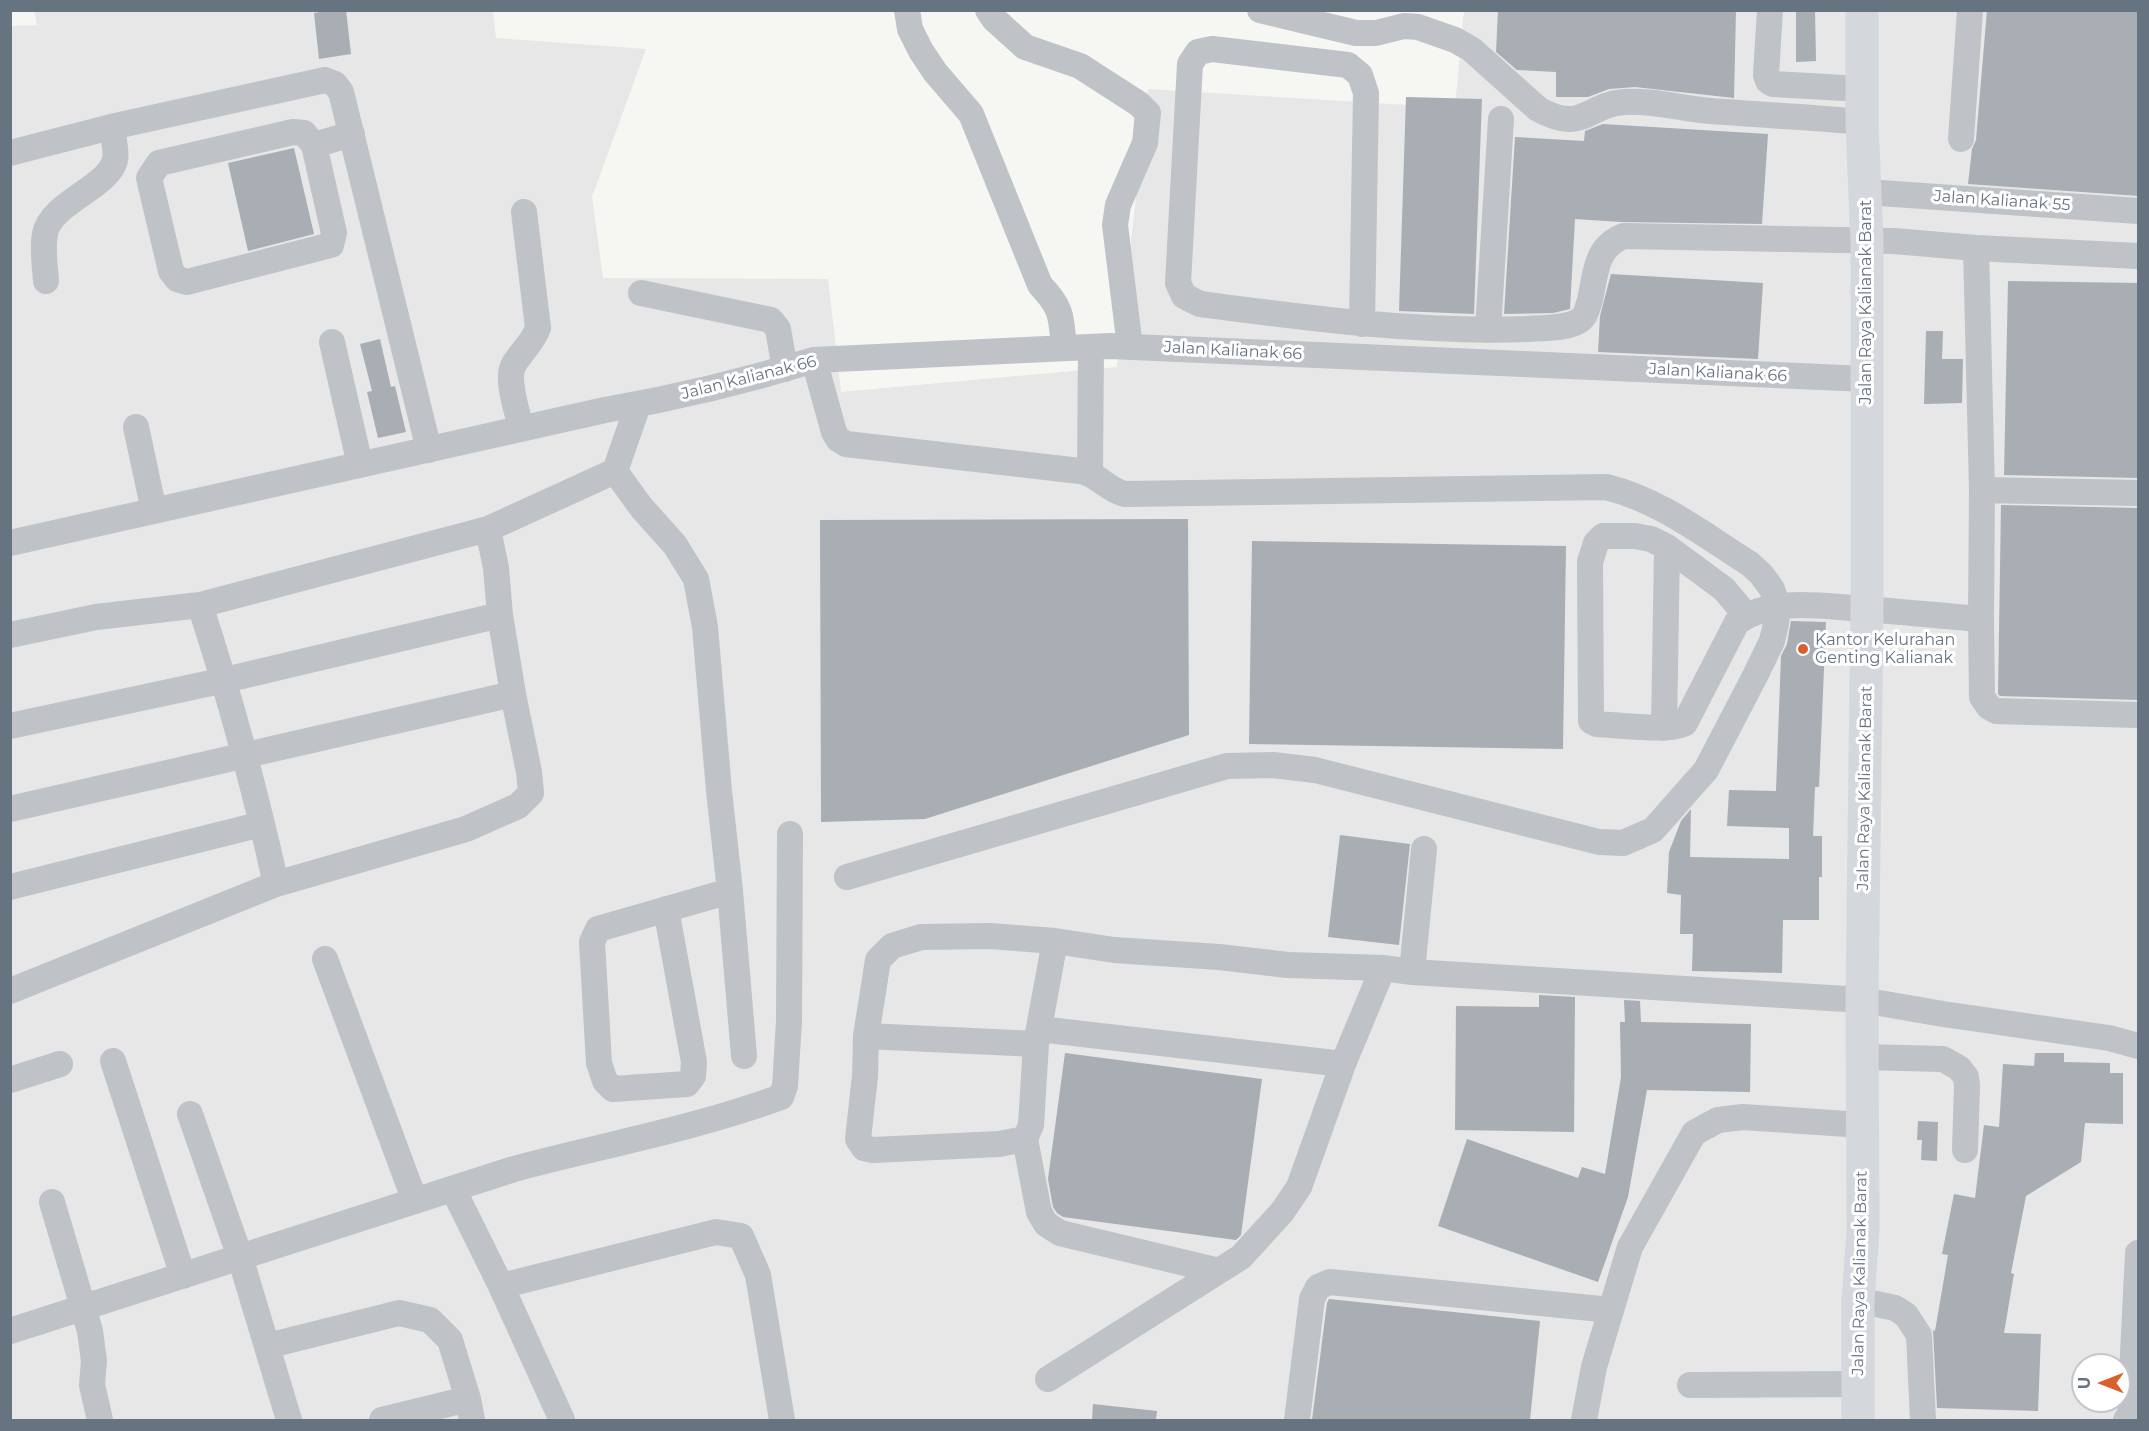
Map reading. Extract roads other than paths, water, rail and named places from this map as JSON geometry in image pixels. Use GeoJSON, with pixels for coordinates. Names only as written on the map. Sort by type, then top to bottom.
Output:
{"type":"FeatureCollection","features":[{"type":"Feature","properties":{"kind":"highway","name":"Jalan Raya Kalianak Barat"},"geometry":{"type":"LineString","coordinates":[[1858,1420],[1858,1300],[1863,1232],[1862,1000],[1867,609],[1867,242],[1862,122],[1862,10]]}},
{"type":"Feature","properties":{"kind":"lane"},"geometry":{"type":"LineString","coordinates":[[907,10],[910,29],[921,51],[935,72],[971,114],[1040,285],[1054,300],[1060,311],[1064,348]]}},
{"type":"Feature","properties":{"kind":"lane"},"geometry":{"type":"LineString","coordinates":[[988,10],[994,20],[1025,46],[1080,66],[1139,104],[1148,113],[1145,143],[1118,205],[1115,225],[1130,347]]}},
{"type":"Feature","properties":{"kind":"lane"},"geometry":{"type":"LineString","coordinates":[[1260,10],[1356,33],[1376,33],[1404,27],[1418,27],[1455,40],[1471,50],[1538,109],[1561,118],[1576,120],[1601,108],[1624,102],[1862,122]]}},
{"type":"Feature","properties":{"kind":"lane"},"geometry":{"type":"LineString","coordinates":[[1770,10],[1766,75],[1768,81],[1773,84],[1862,89]]}},
{"type":"Feature","properties":{"kind":"lane"},"geometry":{"type":"LineString","coordinates":[[1961,139],[1970,10]]}},
{"type":"Feature","properties":{"kind":"lane"},"geometry":{"type":"LineString","coordinates":[[1362,324],[1366,93],[1360,75],[1348,65],[1212,50],[1198,51],[1190,64],[1178,283],[1184,296],[1200,304],[1362,324],[1488,330],[1560,327],[1580,320],[1587,310],[1600,254],[1612,240],[1624,236],[1894,241],[1976,248],[2139,256]]}},
{"type":"Feature","properties":{"kind":"lane"},"geometry":{"type":"LineString","coordinates":[[10,153],[111,127],[325,80],[335,84],[341,92],[429,450]]}},
{"type":"Feature","properties":{"kind":"lane"},"geometry":{"type":"LineString","coordinates":[[1488,330],[1501,118]]}},
{"type":"Feature","properties":{"kind":"lane"},"geometry":{"type":"LineString","coordinates":[[46,281],[45,234],[49,223],[107,173],[114,162],[116,149],[111,127]]}},
{"type":"Feature","properties":{"kind":"lane"},"geometry":{"type":"LineString","coordinates":[[293,132],[304,133],[314,145],[334,233],[331,245],[187,282],[177,279],[171,271],[149,178],[159,163],[293,132]]}},
{"type":"Feature","properties":{"kind":"lane"},"geometry":{"type":"LineString","coordinates":[[314,145],[351,134]]}},
{"type":"Feature","properties":{"kind":"lane","name":"Jalan Kalianak 55"},"geometry":{"type":"LineString","coordinates":[[1866,192],[2139,211]]}},
{"type":"Feature","properties":{"kind":"lane"},"geometry":{"type":"LineString","coordinates":[[521,429],[510,378],[513,365],[535,337],[538,328],[524,212]]}},
{"type":"Feature","properties":{"kind":"lane"},"geometry":{"type":"LineString","coordinates":[[1976,248],[1982,490],[1982,697],[1993,710],[2139,715]]}},
{"type":"Feature","properties":{"kind":"lane"},"geometry":{"type":"LineString","coordinates":[[641,293],[771,320],[778,329],[785,369]]}},
{"type":"Feature","properties":{"kind":"lane"},"geometry":{"type":"LineString","coordinates":[[332,342],[360,465]]}},
{"type":"Feature","properties":{"kind":"lane"},"geometry":{"type":"LineString","coordinates":[[1090,473],[1091,347]]}},
{"type":"Feature","properties":{"kind":"lane","name":"Jalan Kalianak 66"},"geometry":{"type":"LineString","coordinates":[[10,543],[605,410],[638,405],[814,360],[1130,347],[1867,380]]}},
{"type":"Feature","properties":{"kind":"lane"},"geometry":{"type":"LineString","coordinates":[[814,360],[834,432],[838,439],[846,444],[1090,473],[1110,488],[1125,494],[1606,487],[1628,492],[1661,507],[1750,564],[1772,589],[1778,607],[1772,641],[1706,770],[1653,830],[1623,843],[1599,842],[1315,770],[1273,765],[1227,766],[847,877]]}},
{"type":"Feature","properties":{"kind":"lane"},"geometry":{"type":"LineString","coordinates":[[10,635],[96,617],[200,605],[488,529],[615,471],[638,405]]}},
{"type":"Feature","properties":{"kind":"lane"},"geometry":{"type":"LineString","coordinates":[[136,427],[154,511]]}},
{"type":"Feature","properties":{"kind":"lane"},"geometry":{"type":"LineString","coordinates":[[615,471],[641,507],[675,545],[696,579],[705,627],[744,1056]]}},
{"type":"Feature","properties":{"kind":"lane"},"geometry":{"type":"LineString","coordinates":[[1982,490],[2139,493]]}},
{"type":"Feature","properties":{"kind":"lane"},"geometry":{"type":"LineString","coordinates":[[10,991],[276,884],[466,829],[518,806],[531,793],[529,772],[513,694],[500,615],[496,568],[488,529]]}},
{"type":"Feature","properties":{"kind":"lane"},"geometry":{"type":"LineString","coordinates":[[1746,615],[1724,589],[1651,538],[1603,536],[1596,543],[1590,562],[1591,721],[1597,724],[1664,728],[1679,727],[1685,723],[1737,622],[1746,615],[1778,607],[1809,605],[1981,620]]}},
{"type":"Feature","properties":{"kind":"lane"},"geometry":{"type":"LineString","coordinates":[[1664,728],[1667,547]]}},
{"type":"Feature","properties":{"kind":"lane"},"geometry":{"type":"LineString","coordinates":[[200,605],[225,680],[276,884]]}},
{"type":"Feature","properties":{"kind":"lane"},"geometry":{"type":"LineString","coordinates":[[10,726],[225,680],[500,615]]}},
{"type":"Feature","properties":{"kind":"lane"},"geometry":{"type":"LineString","coordinates":[[10,809],[513,694]]}},
{"type":"Feature","properties":{"kind":"lane"},"geometry":{"type":"LineString","coordinates":[[10,887],[262,824]]}},
{"type":"Feature","properties":{"kind":"lane"},"geometry":{"type":"LineString","coordinates":[[10,1331],[514,1169],[696,1125],[781,1097],[785,1086],[789,1021],[790,834]]}},
{"type":"Feature","properties":{"kind":"lane"},"geometry":{"type":"LineString","coordinates":[[1412,972],[1424,849]]}},
{"type":"Feature","properties":{"kind":"lane"},"geometry":{"type":"LineString","coordinates":[[687,1084],[613,1089],[604,1081],[599,1063],[592,942],[598,929],[730,891]]}},
{"type":"Feature","properties":{"kind":"lane"},"geometry":{"type":"LineString","coordinates":[[666,909],[694,1062],[693,1076],[687,1084],[696,1125]]}},
{"type":"Feature","properties":{"kind":"lane"},"geometry":{"type":"LineString","coordinates":[[1025,1139],[999,1144],[873,1150],[864,1148],[858,1139],[865,1076],[866,1036],[878,960],[892,946],[921,937],[990,936],[1055,941],[1114,950],[1219,957],[1288,965],[1383,968],[1412,972],[1862,1000],[2109,1038],[2139,1046]]}},
{"type":"Feature","properties":{"kind":"lane"},"geometry":{"type":"LineString","coordinates":[[1055,941],[1037,1036],[1031,1125],[1025,1139],[1039,1212],[1046,1224],[1060,1233],[1220,1271]]}},
{"type":"Feature","properties":{"kind":"lane"},"geometry":{"type":"LineString","coordinates":[[325,959],[415,1201]]}},
{"type":"Feature","properties":{"kind":"lane"},"geometry":{"type":"LineString","coordinates":[[1048,1380],[1241,1257],[1263,1236],[1299,1187],[1343,1064],[1383,968]]}},
{"type":"Feature","properties":{"kind":"lane"},"geometry":{"type":"LineString","coordinates":[[866,1036],[1037,1036],[1343,1064]]}},
{"type":"Feature","properties":{"kind":"lane"},"geometry":{"type":"LineString","coordinates":[[1863,1057],[1943,1059],[1959,1068],[1966,1077],[1967,1086],[1965,1150]]}},
{"type":"Feature","properties":{"kind":"lane"},"geometry":{"type":"LineString","coordinates":[[113,1061],[183,1276]]}},
{"type":"Feature","properties":{"kind":"lane"},"geometry":{"type":"LineString","coordinates":[[10,1080],[60,1064]]}},
{"type":"Feature","properties":{"kind":"lane"},"geometry":{"type":"LineString","coordinates":[[190,1114],[240,1257],[289,1420]]}},
{"type":"Feature","properties":{"kind":"lane"},"geometry":{"type":"LineString","coordinates":[[1584,1420],[1594,1366],[1630,1246],[1694,1133],[1718,1120],[1743,1117],[1862,1125]]}},
{"type":"Feature","properties":{"kind":"lane"},"geometry":{"type":"LineString","coordinates":[[453,1190],[501,1286],[562,1420]]}},
{"type":"Feature","properties":{"kind":"lane"},"geometry":{"type":"LineString","coordinates":[[52,1202],[90,1331],[93,1361],[92,1385],[100,1420]]}},
{"type":"Feature","properties":{"kind":"lane"},"geometry":{"type":"LineString","coordinates":[[501,1286],[716,1232],[741,1236],[758,1275],[782,1420]]}},
{"type":"Feature","properties":{"kind":"lane"},"geometry":{"type":"LineString","coordinates":[[2132,1417],[2139,1253]]}},
{"type":"Feature","properties":{"kind":"lane"},"geometry":{"type":"LineString","coordinates":[[1297,1420],[1312,1299],[1318,1287],[1330,1282],[1611,1310]]}},
{"type":"Feature","properties":{"kind":"lane"},"geometry":{"type":"LineString","coordinates":[[1858,1300],[1895,1308],[1906,1315],[1919,1335],[1923,1420]]}},
{"type":"Feature","properties":{"kind":"lane"},"geometry":{"type":"LineString","coordinates":[[267,1346],[399,1313],[430,1320],[450,1340],[470,1410],[382,1420]]}},
{"type":"Feature","properties":{"kind":"lane"},"geometry":{"type":"LineString","coordinates":[[1690,1385],[1858,1384]]}},
{"type":"Feature","properties":{"kind":"place","name":"Kantor Kelurahan Genting Kalianak"},"geometry":{"type":"Point","coordinates":[1803,649]}}]}
